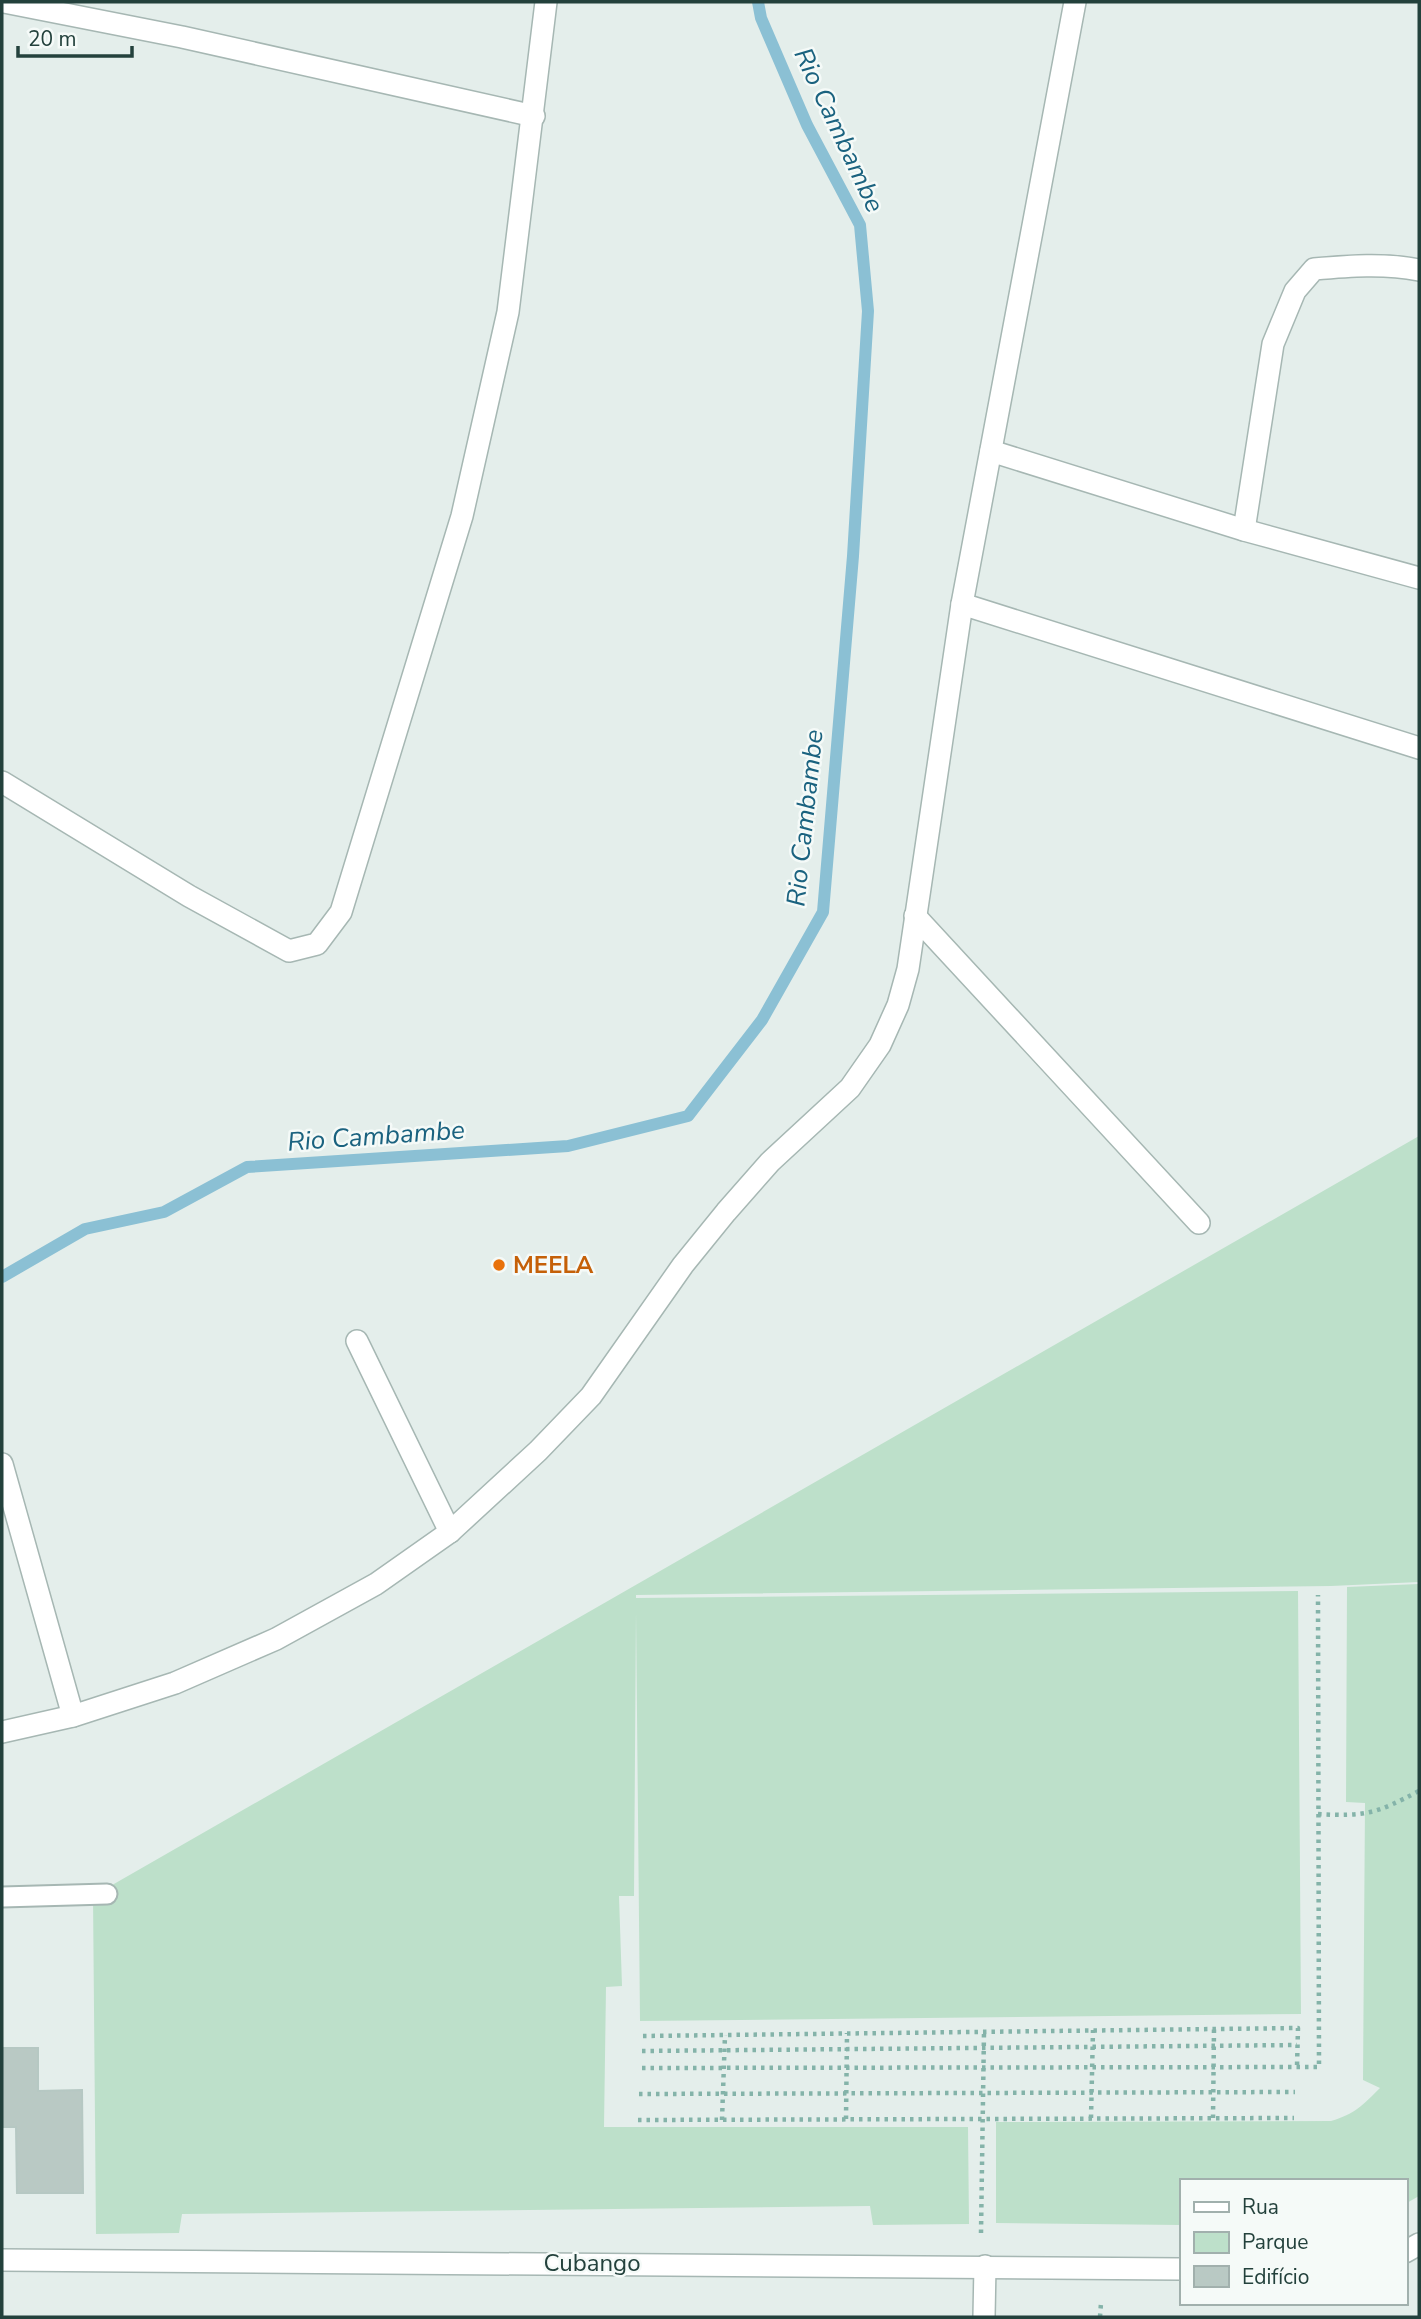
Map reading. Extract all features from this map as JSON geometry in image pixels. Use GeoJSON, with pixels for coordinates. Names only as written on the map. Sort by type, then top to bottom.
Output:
{"type":"FeatureCollection","features":[{"type":"Feature","properties":{"kind":"street"},"geometry":{"type":"LineString","coordinates":[[4,2],[183,37],[534,116]]}},
{"type":"Feature","properties":{"kind":"street"},"geometry":{"type":"LineString","coordinates":[[2,782],[189,896],[289,951],[317,944],[341,912],[462,516],[508,312],[546,2]]}},
{"type":"Feature","properties":{"kind":"street"},"geometry":{"type":"LineString","coordinates":[[2,1732],[72,1716],[175,1683],[276,1639],[376,1584],[450,1532],[538,1451],[591,1396],[683,1265],[726,1212],[770,1162],[850,1088],[880,1045],[898,1005],[908,969],[961,604],[1075,2]]}},
{"type":"Feature","properties":{"kind":"street"},"geometry":{"type":"LineString","coordinates":[[1244,530],[1273,344],[1295,291],[1314,269],[1356,265],[1419,270]]}},
{"type":"Feature","properties":{"kind":"street"},"geometry":{"type":"LineString","coordinates":[[991,451],[1244,530],[1419,578]]}},
{"type":"Feature","properties":{"kind":"street"},"geometry":{"type":"LineString","coordinates":[[961,604],[1419,748]]}},
{"type":"Feature","properties":{"kind":"street"},"geometry":{"type":"LineString","coordinates":[[915,916],[1199,1223]]}},
{"type":"Feature","properties":{"kind":"street"},"geometry":{"type":"LineString","coordinates":[[357,1341],[450,1532]]}},
{"type":"Feature","properties":{"kind":"street"},"geometry":{"type":"LineString","coordinates":[[2,1464],[72,1716]]}},
{"type":"Feature","properties":{"kind":"street","name":"Cubango"},"geometry":{"type":"LineString","coordinates":[[2,2260],[1180,2269]]}},
{"type":"Feature","properties":{"kind":"street"},"geometry":{"type":"LineString","coordinates":[[984,2317],[985,2266]]}},
{"type":"Feature","properties":{"kind":"lane"},"geometry":{"type":"LineString","coordinates":[[2,1897],[107,1894]]}},
{"type":"Feature","properties":{"kind":"path"},"geometry":{"type":"LineString","coordinates":[[642,2068],[1319,2067],[1318,1595]]}},
{"type":"Feature","properties":{"kind":"path"},"geometry":{"type":"LineString","coordinates":[[1318,1814],[1355,1816],[1382,1810],[1419,1791]]}},
{"type":"Feature","properties":{"kind":"path"},"geometry":{"type":"LineString","coordinates":[[643,2036],[1297,2028],[1297,2066]]}},
{"type":"Feature","properties":{"kind":"path"},"geometry":{"type":"LineString","coordinates":[[1213,2118],[1214,2029]]}},
{"type":"Feature","properties":{"kind":"path"},"geometry":{"type":"LineString","coordinates":[[1091,2118],[1093,2030]]}},
{"type":"Feature","properties":{"kind":"path"},"geometry":{"type":"LineString","coordinates":[[981,2233],[984,2032]]}},
{"type":"Feature","properties":{"kind":"path"},"geometry":{"type":"LineString","coordinates":[[846,2119],[847,2034]]}},
{"type":"Feature","properties":{"kind":"path"},"geometry":{"type":"LineString","coordinates":[[722,2120],[725,2035]]}},
{"type":"Feature","properties":{"kind":"path"},"geometry":{"type":"LineString","coordinates":[[642,2052],[1297,2045]]}},
{"type":"Feature","properties":{"kind":"path"},"geometry":{"type":"LineString","coordinates":[[639,2094],[1295,2092]]}},
{"type":"Feature","properties":{"kind":"path"},"geometry":{"type":"LineString","coordinates":[[638,2120],[1294,2118]]}},
{"type":"Feature","properties":{"kind":"path"},"geometry":{"type":"LineString","coordinates":[[1100,2317],[1101,2303]]}},
{"type":"Feature","properties":{"kind":"green space"},"geometry":{"type":"Polygon","coordinates":[[[1419,1136],[1419,1582],[1331,1586],[636,1595],[636,1598],[1298,1591],[1301,2014],[640,2021],[636,1612],[634,1896],[619,1896],[622,1986],[606,1987],[604,2127],[968,2127],[969,2224],[873,2225],[870,2206],[182,2214],[179,2233],[96,2234],[93,1896],[1419,1136]]]}},
{"type":"Feature","properties":{"kind":"green space"},"geometry":{"type":"Polygon","coordinates":[[[1419,1584],[1419,2196],[1407,2203],[1407,2179],[1180,2179],[1180,2225],[996,2223],[996,2122],[1331,2121],[1358,2108],[1380,2088],[1363,2080],[1365,1803],[1346,1802],[1347,1587],[1419,1584]]]}},
{"type":"Feature","properties":{"kind":"building"},"geometry":{"type":"Polygon","coordinates":[[[2,2048],[38,2048],[38,2091],[82,2090],[83,2193],[17,2193],[16,2127],[2,2127],[2,2048]]]}},
{"type":"Feature","properties":{"kind":"waterway","name":"Rio Cambambe"},"geometry":{"type":"LineString","coordinates":[[2,1277],[85,1229],[164,1212],[247,1167],[568,1146],[688,1116],[762,1020],[823,912],[853,556],[868,311],[860,225],[807,125],[761,18],[758,2]]}},
{"type":"Feature","properties":{"kind":"place","name":"MEELA"},"geometry":{"type":"Point","coordinates":[499,1265]}}]}
